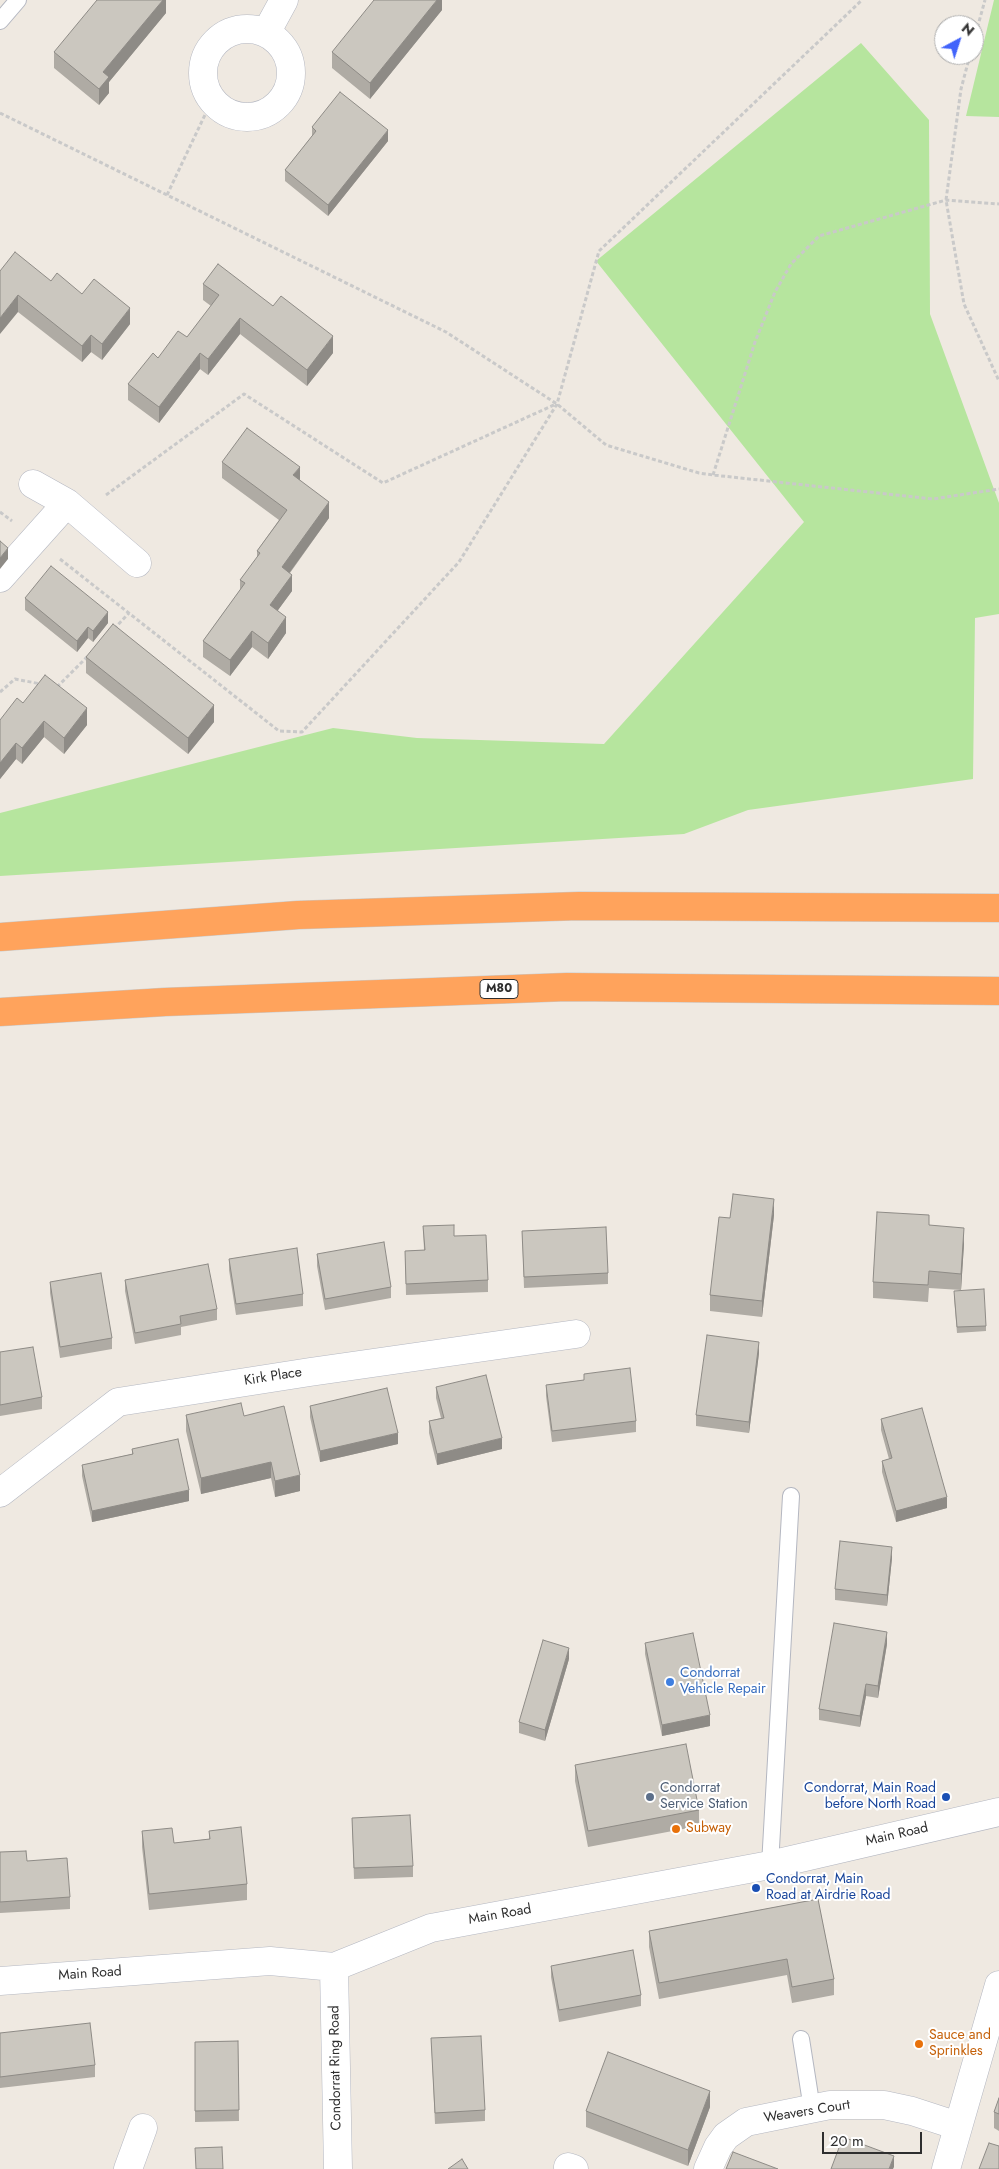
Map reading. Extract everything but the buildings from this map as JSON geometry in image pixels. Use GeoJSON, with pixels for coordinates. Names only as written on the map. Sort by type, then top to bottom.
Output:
{"type":"FeatureCollection","features":[{"type":"Feature","properties":{"kind":"highway"},"geometry":{"type":"LineString","coordinates":[[0,937],[327,914],[578,906],[991,909]]}},
{"type":"Feature","properties":{"kind":"highway","name":"M80"},"geometry":{"type":"LineString","coordinates":[[0,1012],[165,1002],[568,987],[999,991]]}},
{"type":"Feature","properties":{"kind":"street"},"geometry":{"type":"LineString","coordinates":[[266,33],[284,0]]}},
{"type":"Feature","properties":{"kind":"street"},"geometry":{"type":"LineString","coordinates":[[252,29],[266,33],[278,41],[287,53],[291,67],[291,81],[286,95],[277,106],[264,114],[250,117],[236,116],[223,110],[212,100],[205,87],[203,72],[206,58],[213,45],[224,35],[237,30],[252,29]]}},
{"type":"Feature","properties":{"kind":"street"},"geometry":{"type":"LineString","coordinates":[[33,484],[74,508],[137,563]]}},
{"type":"Feature","properties":{"kind":"street"},"geometry":{"type":"LineString","coordinates":[[0,578],[35,539],[74,508]]}},
{"type":"Feature","properties":{"kind":"street","name":"Kirk Place"},"geometry":{"type":"LineString","coordinates":[[0,1494],[118,1402],[576,1334]]}},
{"type":"Feature","properties":{"kind":"street","name":"Main Road"},"geometry":{"type":"LineString","coordinates":[[0,1981],[270,1960],[334,1967],[431,1928],[770,1865],[999,1812]]}},
{"type":"Feature","properties":{"kind":"street","name":"Condorrat Ring Road"},"geometry":{"type":"LineString","coordinates":[[334,1967],[338,2169]]}},
{"type":"Feature","properties":{"kind":"street"},"geometry":{"type":"LineString","coordinates":[[946,2169],[999,1985]]}},
{"type":"Feature","properties":{"kind":"street","name":"Weavers Court"},"geometry":{"type":"LineString","coordinates":[[708,2169],[718,2147],[735,2128],[746,2122],[812,2109],[857,2104],[884,2105],[912,2111],[958,2126]]}},
{"type":"Feature","properties":{"kind":"street"},"geometry":{"type":"LineString","coordinates":[[128,2169],[143,2128]]}},
{"type":"Feature","properties":{"kind":"lane"},"geometry":{"type":"LineString","coordinates":[[0,21],[18,0]]}},
{"type":"Feature","properties":{"kind":"lane"},"geometry":{"type":"LineString","coordinates":[[770,1865],[791,1496]]}},
{"type":"Feature","properties":{"kind":"lane"},"geometry":{"type":"LineString","coordinates":[[801,2039],[812,2109]]}},
{"type":"Feature","properties":{"kind":"path"},"geometry":{"type":"LineString","coordinates":[[0,512],[279,732],[302,732],[459,562],[557,404],[599,250],[862,0]]}},
{"type":"Feature","properties":{"kind":"path"},"geometry":{"type":"LineString","coordinates":[[981,15],[985,0]]}},
{"type":"Feature","properties":{"kind":"path"},"geometry":{"type":"LineString","coordinates":[[967,65],[960,89],[946,200],[964,304],[999,381]]}},
{"type":"Feature","properties":{"kind":"path"},"geometry":{"type":"LineString","coordinates":[[167,195],[212,100]]}},
{"type":"Feature","properties":{"kind":"path"},"geometry":{"type":"LineString","coordinates":[[0,113],[446,332],[557,404],[606,445],[700,473],[713,475],[933,499],[999,489]]}},
{"type":"Feature","properties":{"kind":"path"},"geometry":{"type":"LineString","coordinates":[[713,475],[755,342],[775,292],[791,264],[819,236],[946,200],[999,204]]}},
{"type":"Feature","properties":{"kind":"path"},"geometry":{"type":"LineString","coordinates":[[74,508],[244,394],[383,483],[557,404]]}},
{"type":"Feature","properties":{"kind":"path"},"geometry":{"type":"LineString","coordinates":[[110,634],[129,613]]}},
{"type":"Feature","properties":{"kind":"path"},"geometry":{"type":"LineString","coordinates":[[0,692],[15,679],[58,688],[90,654]]}},
{"type":"Feature","properties":{"kind":"green space"},"geometry":{"type":"Polygon","coordinates":[[[994,0],[999,0],[999,117],[966,116],[978,65],[984,65],[984,41],[994,0]]]}},
{"type":"Feature","properties":{"kind":"green space"},"geometry":{"type":"Polygon","coordinates":[[[861,43],[929,120],[930,314],[999,503],[999,614],[975,618],[973,779],[748,810],[684,834],[0,876],[0,813],[333,728],[417,738],[604,744],[804,522],[596,261],[861,43]]]}},
{"type":"Feature","properties":{"kind":"place","name":"Condorrat Vehicle Repair"},"geometry":{"type":"Point","coordinates":[670,1682]}},
{"type":"Feature","properties":{"kind":"place","name":"Condorrat Service Station"},"geometry":{"type":"Point","coordinates":[650,1797]}},
{"type":"Feature","properties":{"kind":"place","name":"Condorrat, Main Road before North Road"},"geometry":{"type":"Point","coordinates":[946,1797]}},
{"type":"Feature","properties":{"kind":"place","name":"Subway"},"geometry":{"type":"Point","coordinates":[676,1829]}},
{"type":"Feature","properties":{"kind":"place","name":"Condorrat, Main Road at Airdrie Road"},"geometry":{"type":"Point","coordinates":[756,1888]}},
{"type":"Feature","properties":{"kind":"place","name":"Sauce and Sprinkles"},"geometry":{"type":"Point","coordinates":[919,2044]}}]}
